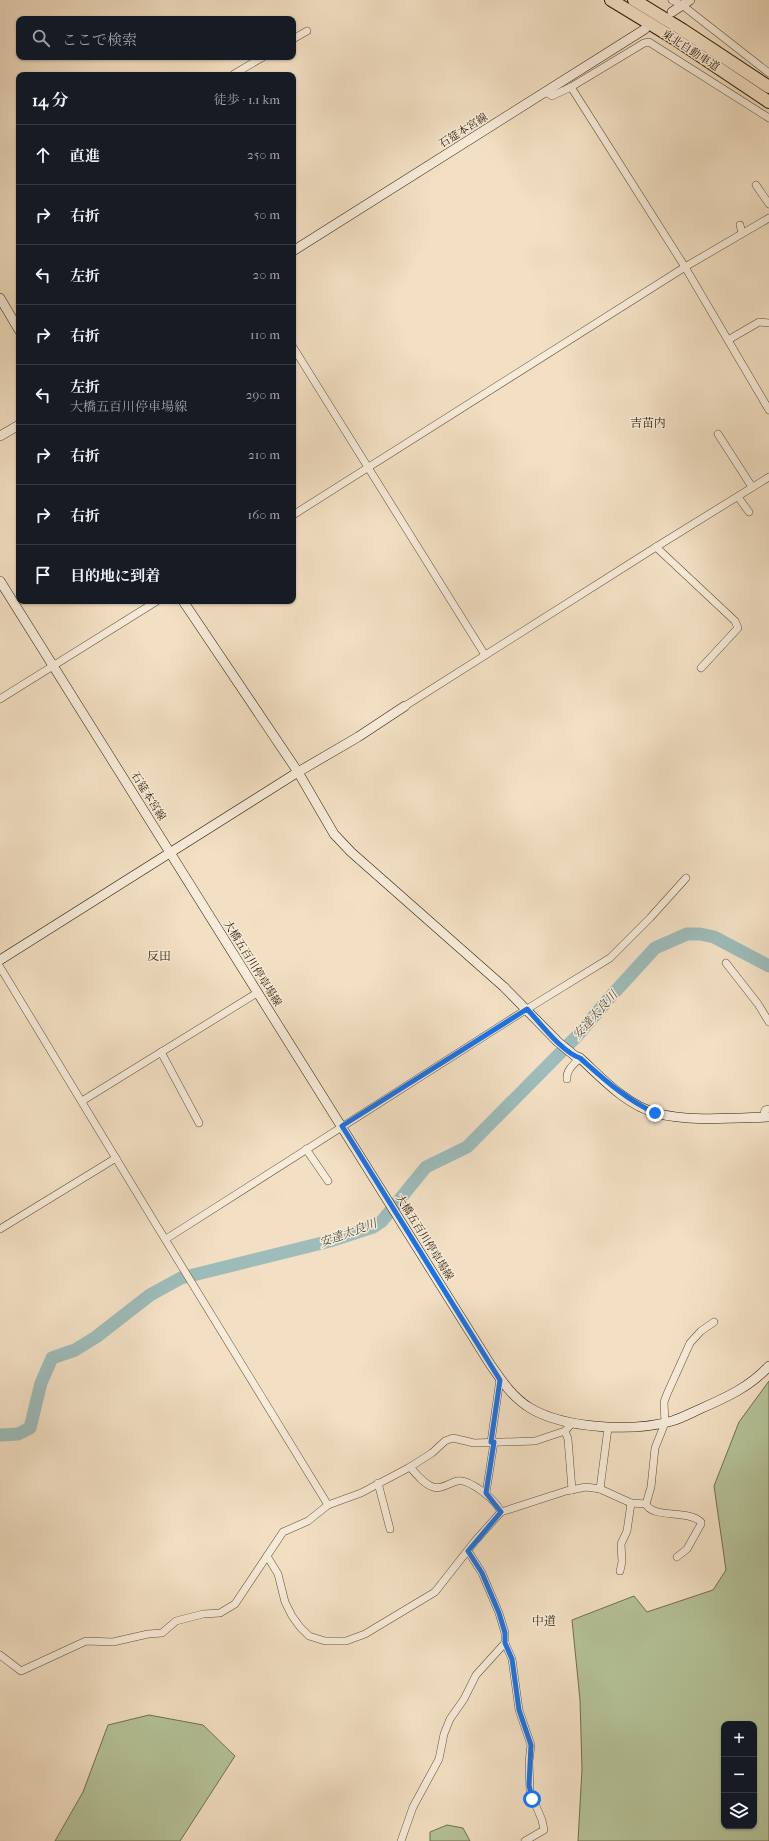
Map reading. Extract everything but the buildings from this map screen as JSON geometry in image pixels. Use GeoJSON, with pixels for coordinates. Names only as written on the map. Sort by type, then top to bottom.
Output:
{"type":"FeatureCollection","features":[{"type":"Feature","properties":{"kind":"highway","name":"東北自動車道"},"geometry":{"type":"LineString","coordinates":[[612,0],[675,39],[769,102]]}},
{"type":"Feature","properties":{"kind":"highway","name":"東北自動車道"},"geometry":{"type":"LineString","coordinates":[[634,0],[689,34],[769,87]]}},
{"type":"Feature","properties":{"kind":"main road"},"geometry":{"type":"LineString","coordinates":[[672,12],[690,0]]}},
{"type":"Feature","properties":{"kind":"main road","name":"石筵本宮線"},"geometry":{"type":"LineString","coordinates":[[296,249],[645,29]]}},
{"type":"Feature","properties":{"kind":"main road"},"geometry":{"type":"LineString","coordinates":[[0,298],[16,325]]}},
{"type":"Feature","properties":{"kind":"main road"},"geometry":{"type":"LineString","coordinates":[[0,436],[16,427]]}},
{"type":"Feature","properties":{"kind":"main road","name":"石筵本宮線"},"geometry":{"type":"LineString","coordinates":[[0,581],[171,853]]}},
{"type":"Feature","properties":{"kind":"main road"},"geometry":{"type":"LineString","coordinates":[[185,604],[298,772],[334,834],[351,852],[527,1009],[558,1042],[624,1096],[655,1113],[682,1118],[766,1117]]}},
{"type":"Feature","properties":{"kind":"main road"},"geometry":{"type":"LineString","coordinates":[[0,960],[298,772],[358,737],[405,706]]}},
{"type":"Feature","properties":{"kind":"main road","name":"大橋五百川停車場線"},"geometry":{"type":"LineString","coordinates":[[171,853],[500,1380],[521,1402],[531,1409],[572,1423],[608,1428],[665,1423],[681,1418],[735,1393],[753,1381],[769,1366]]}},
{"type":"Feature","properties":{"kind":"street"},"geometry":{"type":"LineString","coordinates":[[672,0],[682,5],[769,72]]}},
{"type":"Feature","properties":{"kind":"street"},"geometry":{"type":"LineString","coordinates":[[296,37],[307,31]]}},
{"type":"Feature","properties":{"kind":"street"},"geometry":{"type":"LineString","coordinates":[[546,92],[552,96],[571,87],[644,43],[649,42],[769,118]]}},
{"type":"Feature","properties":{"kind":"street"},"geometry":{"type":"LineString","coordinates":[[237,72],[258,60]]}},
{"type":"Feature","properties":{"kind":"street"},"geometry":{"type":"LineString","coordinates":[[571,87],[685,267],[769,410]]}},
{"type":"Feature","properties":{"kind":"street"},"geometry":{"type":"LineString","coordinates":[[756,185],[769,204]]}},
{"type":"Feature","properties":{"kind":"street"},"geometry":{"type":"LineString","coordinates":[[296,513],[685,267],[769,218]]}},
{"type":"Feature","properties":{"kind":"street"},"geometry":{"type":"LineString","coordinates":[[740,225],[742,233]]}},
{"type":"Feature","properties":{"kind":"street"},"geometry":{"type":"LineString","coordinates":[[728,340],[759,322],[769,323]]}},
{"type":"Feature","properties":{"kind":"street"},"geometry":{"type":"LineString","coordinates":[[296,352],[485,655]]}},
{"type":"Feature","properties":{"kind":"street"},"geometry":{"type":"LineString","coordinates":[[718,434],[752,487]]}},
{"type":"Feature","properties":{"kind":"street"},"geometry":{"type":"LineString","coordinates":[[405,706],[769,477]]}},
{"type":"Feature","properties":{"kind":"street"},"geometry":{"type":"LineString","coordinates":[[738,496],[749,512]]}},
{"type":"Feature","properties":{"kind":"street"},"geometry":{"type":"LineString","coordinates":[[656,547],[735,621],[738,628],[701,668]]}},
{"type":"Feature","properties":{"kind":"street"},"geometry":{"type":"LineString","coordinates":[[0,699],[153,604]]}},
{"type":"Feature","properties":{"kind":"street"},"geometry":{"type":"LineString","coordinates":[[166,1239],[342,1126],[610,958],[650,918],[686,878]]}},
{"type":"Feature","properties":{"kind":"street"},"geometry":{"type":"LineString","coordinates":[[726,964],[758,1004],[769,1022]]}},
{"type":"Feature","properties":{"kind":"street"},"geometry":{"type":"LineString","coordinates":[[0,967],[166,1239],[193,1288],[328,1505]]}},
{"type":"Feature","properties":{"kind":"street"},"geometry":{"type":"LineString","coordinates":[[82,1100],[257,992]]}},
{"type":"Feature","properties":{"kind":"street"},"geometry":{"type":"LineString","coordinates":[[161,1052],[199,1123]]}},
{"type":"Feature","properties":{"kind":"street"},"geometry":{"type":"LineString","coordinates":[[567,1079],[570,1068],[578,1057]]}},
{"type":"Feature","properties":{"kind":"street"},"geometry":{"type":"LineString","coordinates":[[766,1117],[765,1110],[769,1109]]}},
{"type":"Feature","properties":{"kind":"street"},"geometry":{"type":"LineString","coordinates":[[306,1149],[328,1181]]}},
{"type":"Feature","properties":{"kind":"street"},"geometry":{"type":"LineString","coordinates":[[0,1229],[116,1158]]}},
{"type":"Feature","properties":{"kind":"street"},"geometry":{"type":"LineString","coordinates":[[646,1504],[651,1487],[655,1448],[665,1423],[664,1402],[687,1349],[701,1331],[714,1322]]}},
{"type":"Feature","properties":{"kind":"street"},"geometry":{"type":"LineString","coordinates":[[486,1493],[500,1380]]}},
{"type":"Feature","properties":{"kind":"street"},"geometry":{"type":"LineString","coordinates":[[0,1655],[21,1671],[86,1641],[113,1642],[148,1634],[162,1633],[176,1621],[202,1614],[220,1613],[235,1604],[283,1532],[308,1521],[328,1505],[361,1493],[410,1467],[432,1453],[445,1441],[453,1438],[474,1443],[535,1441],[564,1431],[572,1423]]}},
{"type":"Feature","properties":{"kind":"street"},"geometry":{"type":"LineString","coordinates":[[600,1489],[608,1428]]}},
{"type":"Feature","properties":{"kind":"street"},"geometry":{"type":"LineString","coordinates":[[564,1431],[568,1439],[572,1490]]}},
{"type":"Feature","properties":{"kind":"street"},"geometry":{"type":"LineString","coordinates":[[410,1467],[428,1485],[434,1488],[458,1481],[486,1493],[501,1512]]}},
{"type":"Feature","properties":{"kind":"street"},"geometry":{"type":"LineString","coordinates":[[378,1483],[390,1529]]}},
{"type":"Feature","properties":{"kind":"street"},"geometry":{"type":"LineString","coordinates":[[267,1556],[278,1574],[285,1602],[292,1616],[300,1627],[309,1636],[325,1641],[337,1642],[346,1641],[365,1634],[435,1592],[501,1512],[572,1490],[586,1487],[600,1489],[631,1503],[646,1504],[653,1510],[690,1515],[701,1522],[702,1524],[687,1549],[677,1557]]}},
{"type":"Feature","properties":{"kind":"street"},"geometry":{"type":"LineString","coordinates":[[620,1571],[622,1562],[621,1544],[627,1531],[631,1503]]}},
{"type":"Feature","properties":{"kind":"street"},"geometry":{"type":"LineString","coordinates":[[468,1551],[482,1573],[499,1613],[505,1633],[505,1643],[512,1659],[519,1710],[531,1745],[529,1762],[530,1792],[544,1826],[544,1830],[526,1841]]}},
{"type":"Feature","properties":{"kind":"street"},"geometry":{"type":"LineString","coordinates":[[401,1841],[419,1793],[439,1760],[444,1734],[450,1719],[464,1699],[476,1675],[505,1643]]}},
{"type":"Feature","properties":{"kind":"green space"},"geometry":{"type":"Polygon","coordinates":[[[769,1381],[769,1841],[578,1841],[582,1769],[580,1700],[572,1620],[634,1596],[647,1612],[713,1590],[726,1570],[714,1486],[739,1422],[769,1381]]]}},
{"type":"Feature","properties":{"kind":"green space"},"geometry":{"type":"Polygon","coordinates":[[[149,1715],[203,1725],[235,1756],[180,1841],[55,1841],[83,1792],[108,1725],[149,1715]]]}},
{"type":"Feature","properties":{"kind":"green space"},"geometry":{"type":"Polygon","coordinates":[[[447,1825],[463,1828],[470,1841],[430,1841],[430,1832],[447,1825]]]}},
{"type":"Feature","properties":{"kind":"waterway","name":"安達太良川"},"geometry":{"type":"LineString","coordinates":[[0,1435],[18,1434],[30,1428],[41,1383],[52,1358],[75,1350],[96,1337],[150,1295],[181,1278],[330,1241],[373,1227],[382,1221],[426,1167],[467,1147],[577,1036],[655,948],[687,934],[700,934],[714,937],[769,966]]}},
{"type":"Feature","properties":{"kind":"district","name":"吉苗内"},"geometry":{"type":"Point","coordinates":[648,423]}},
{"type":"Feature","properties":{"kind":"district","name":"反田"},"geometry":{"type":"Point","coordinates":[159,956]}},
{"type":"Feature","properties":{"kind":"district","name":"中道"},"geometry":{"type":"Point","coordinates":[544,1621]}},
{"type":"Feature","properties":{"kind":"route"},"geometry":{"type":"LineString","coordinates":[[532,1799],[529,1785],[531,1745],[519,1710],[512,1659],[505,1643],[505,1633],[499,1613],[482,1573],[468,1551],[501,1512],[486,1493],[494,1442],[491,1442],[500,1380],[342,1126],[527,1009],[558,1042],[575,1056],[580,1058],[614,1089],[636,1104],[655,1113]]}}]}
